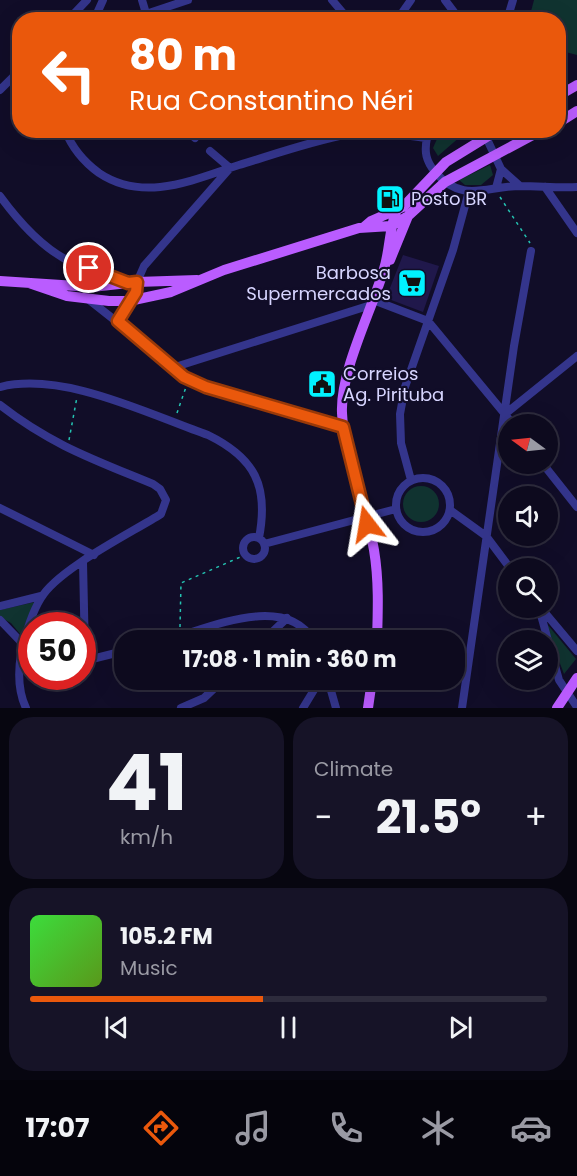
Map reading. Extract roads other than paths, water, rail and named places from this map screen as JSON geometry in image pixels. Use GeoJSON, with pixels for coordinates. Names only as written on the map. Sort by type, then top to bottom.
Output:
{"type":"FeatureCollection","features":[{"type":"Feature","properties":{"kind":"main road"},"geometry":{"type":"LineString","coordinates":[[364,227],[370,221],[396,212],[410,201],[436,172],[477,138]]}},
{"type":"Feature","properties":{"kind":"main road"},"geometry":{"type":"LineString","coordinates":[[29,283],[67,296],[88,299],[129,300],[171,292],[197,280],[364,227],[377,229],[391,226],[408,216],[445,182],[526,138]]}},
{"type":"Feature","properties":{"kind":"main road"},"geometry":{"type":"LineString","coordinates":[[384,269],[391,226],[396,212]]}},
{"type":"Feature","properties":{"kind":"main road"},"geometry":{"type":"LineString","coordinates":[[377,630],[378,580],[366,518],[343,427],[343,392],[384,269],[397,247],[408,216]]}},
{"type":"Feature","properties":{"kind":"main road"},"geometry":{"type":"LineString","coordinates":[[0,281],[102,287],[133,282],[197,280]]}},
{"type":"Feature","properties":{"kind":"main road"},"geometry":{"type":"LineString","coordinates":[[129,300],[136,292],[133,282]]}},
{"type":"Feature","properties":{"kind":"main road"},"geometry":{"type":"LineString","coordinates":[[80,286],[88,299]]}},
{"type":"Feature","properties":{"kind":"main road"},"geometry":{"type":"LineString","coordinates":[[557,708],[577,678]]}},
{"type":"Feature","properties":{"kind":"main road"},"geometry":{"type":"LineString","coordinates":[[368,708],[371,690]]}},
{"type":"Feature","properties":{"kind":"street"},"geometry":{"type":"LineString","coordinates":[[76,12],[89,0]]}},
{"type":"Feature","properties":{"kind":"street"},"geometry":{"type":"LineString","coordinates":[[157,12],[188,0]]}},
{"type":"Feature","properties":{"kind":"street"},"geometry":{"type":"LineString","coordinates":[[332,0],[342,12]]}},
{"type":"Feature","properties":{"kind":"street"},"geometry":{"type":"LineString","coordinates":[[0,90],[12,78]]}},
{"type":"Feature","properties":{"kind":"street"},"geometry":{"type":"LineString","coordinates":[[70,138],[77,153],[106,177],[125,185],[146,189],[199,180],[230,168],[338,138]]}},
{"type":"Feature","properties":{"kind":"street"},"geometry":{"type":"LineString","coordinates":[[427,138],[426,157],[436,172],[455,190],[469,191],[520,186],[577,187]]}},
{"type":"Feature","properties":{"kind":"street"},"geometry":{"type":"LineString","coordinates":[[486,138],[501,169],[520,186]]}},
{"type":"Feature","properties":{"kind":"street"},"geometry":{"type":"LineString","coordinates":[[210,151],[230,168]]}},
{"type":"Feature","properties":{"kind":"street"},"geometry":{"type":"LineString","coordinates":[[0,196],[16,218],[33,234],[73,263],[133,282],[144,266],[230,168]]}},
{"type":"Feature","properties":{"kind":"street"},"geometry":{"type":"LineString","coordinates":[[496,188],[501,169]]}},
{"type":"Feature","properties":{"kind":"street"},"geometry":{"type":"LineString","coordinates":[[545,187],[577,233]]}},
{"type":"Feature","properties":{"kind":"street"},"geometry":{"type":"LineString","coordinates":[[411,480],[401,443],[400,414],[405,387],[453,250],[469,191]]}},
{"type":"Feature","properties":{"kind":"street"},"geometry":{"type":"LineString","coordinates":[[505,414],[531,251]]}},
{"type":"Feature","properties":{"kind":"street"},"geometry":{"type":"LineString","coordinates":[[73,263],[74,277],[80,286]]}},
{"type":"Feature","properties":{"kind":"street"},"geometry":{"type":"LineString","coordinates":[[88,299],[188,380],[343,427]]}},
{"type":"Feature","properties":{"kind":"street"},"geometry":{"type":"LineString","coordinates":[[118,321],[129,300]]}},
{"type":"Feature","properties":{"kind":"street"},"geometry":{"type":"LineString","coordinates":[[172,368],[372,302],[428,321],[505,414]]}},
{"type":"Feature","properties":{"kind":"street"},"geometry":{"type":"LineString","coordinates":[[505,414],[576,360]]}},
{"type":"Feature","properties":{"kind":"street"},"geometry":{"type":"LineString","coordinates":[[0,387],[40,383],[78,389],[218,440],[244,458],[259,486],[263,519],[262,541],[264,552],[259,557],[251,559],[245,555],[242,547],[245,540],[252,537],[262,541],[396,509]]}},
{"type":"Feature","properties":{"kind":"street"},"geometry":{"type":"LineString","coordinates":[[0,405],[36,432],[67,450],[153,484],[160,489],[166,500],[161,514],[83,562],[56,582],[41,596],[35,612]]}},
{"type":"Feature","properties":{"kind":"street"},"geometry":{"type":"LineString","coordinates":[[462,708],[498,459]]}},
{"type":"Feature","properties":{"kind":"street"},"geometry":{"type":"LineString","coordinates":[[551,474],[577,507]]}},
{"type":"Feature","properties":{"kind":"street"},"geometry":{"type":"LineString","coordinates":[[427,477],[440,483],[449,495],[450,510],[441,526],[423,532],[405,525],[396,509],[399,492],[411,480],[427,477]]}},
{"type":"Feature","properties":{"kind":"street"},"geometry":{"type":"LineString","coordinates":[[0,508],[94,555]]}},
{"type":"Feature","properties":{"kind":"street"},"geometry":{"type":"LineString","coordinates":[[450,510],[486,536],[502,558]]}},
{"type":"Feature","properties":{"kind":"street"},"geometry":{"type":"LineString","coordinates":[[83,562],[85,655],[92,659],[114,654]]}},
{"type":"Feature","properties":{"kind":"street"},"geometry":{"type":"LineString","coordinates":[[0,606],[41,596]]}},
{"type":"Feature","properties":{"kind":"street"},"geometry":{"type":"LineString","coordinates":[[206,630],[257,616],[287,618],[301,625],[305,630]]}},
{"type":"Feature","properties":{"kind":"street"},"geometry":{"type":"LineString","coordinates":[[274,630],[287,618]]}},
{"type":"Feature","properties":{"kind":"street"},"geometry":{"type":"LineString","coordinates":[[543,618],[559,680],[577,707]]}},
{"type":"Feature","properties":{"kind":"street"},"geometry":{"type":"LineString","coordinates":[[549,618],[577,651]]}},
{"type":"Feature","properties":{"kind":"street"},"geometry":{"type":"LineString","coordinates":[[0,620],[18,639]]}},
{"type":"Feature","properties":{"kind":"street"},"geometry":{"type":"LineString","coordinates":[[21,690],[26,708]]}},
{"type":"Feature","properties":{"kind":"street"},"geometry":{"type":"LineString","coordinates":[[181,708],[204,698],[212,690]]}},
{"type":"Feature","properties":{"kind":"street"},"geometry":{"type":"LineString","coordinates":[[303,708],[314,690]]}},
{"type":"Feature","properties":{"kind":"street"},"geometry":{"type":"LineString","coordinates":[[331,690],[336,708]]}},
{"type":"Feature","properties":{"kind":"place","name":"Posto BR"},"geometry":{"type":"Point","coordinates":[390,199]}},
{"type":"Feature","properties":{"kind":"place","name":"Barbosa Supermercados"},"geometry":{"type":"Point","coordinates":[412,283]}},
{"type":"Feature","properties":{"kind":"place","name":"Correios Ag. Pirituba"},"geometry":{"type":"Point","coordinates":[322,384]}}]}
